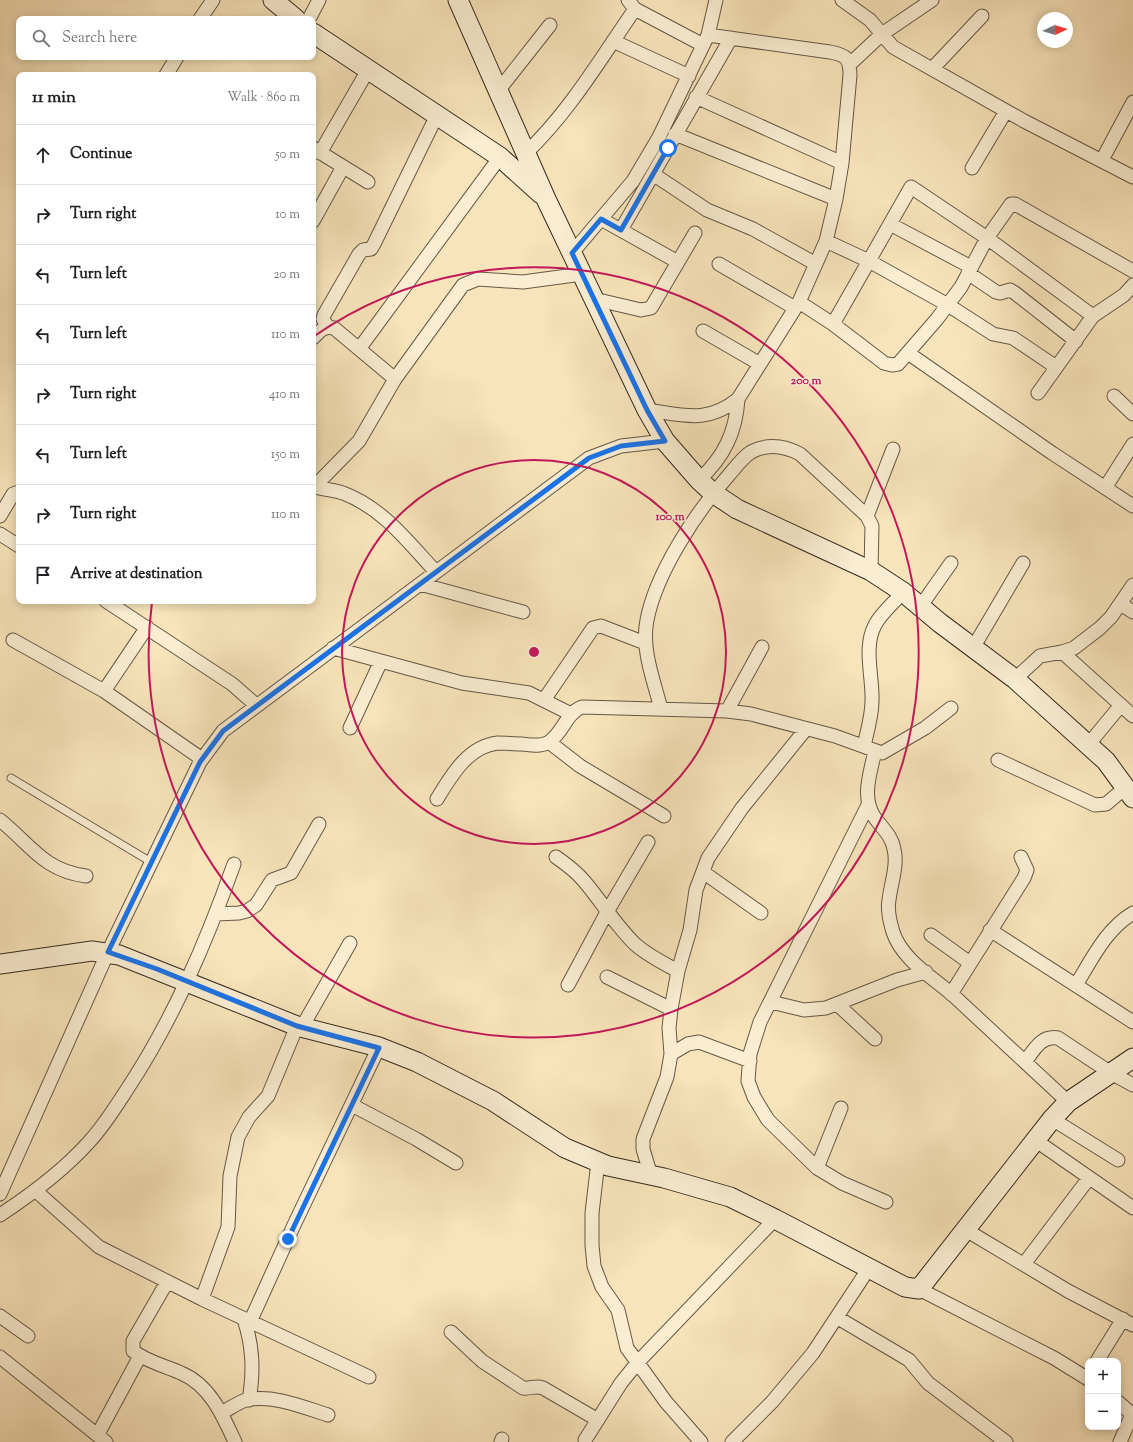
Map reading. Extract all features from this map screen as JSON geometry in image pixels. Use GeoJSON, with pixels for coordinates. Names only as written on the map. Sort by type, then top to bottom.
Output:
{"type":"FeatureCollection","features":[{"type":"Feature","properties":{"kind":"street"},"geometry":{"type":"LineString","coordinates":[[202,16],[213,0]]}},
{"type":"Feature","properties":{"kind":"street"},"geometry":{"type":"LineString","coordinates":[[273,0],[292,16]]}},
{"type":"Feature","properties":{"kind":"street"},"geometry":{"type":"LineString","coordinates":[[311,16],[319,0]]}},
{"type":"Feature","properties":{"kind":"street"},"geometry":{"type":"LineString","coordinates":[[458,0],[546,199],[647,410],[665,441],[699,480],[713,493],[737,509],[871,571],[903,592],[920,607],[1015,679],[1106,761],[1129,793],[1106,804],[1095,805],[998,760]]}},
{"type":"Feature","properties":{"kind":"street"},"geometry":{"type":"LineString","coordinates":[[572,253],[633,182],[659,137],[706,40],[716,0]]}},
{"type":"Feature","properties":{"kind":"street"},"geometry":{"type":"LineString","coordinates":[[842,0],[870,20],[893,47],[1006,111],[1133,177]]}},
{"type":"Feature","properties":{"kind":"street"},"geometry":{"type":"LineString","coordinates":[[850,64],[882,34],[932,0]]}},
{"type":"Feature","properties":{"kind":"street"},"geometry":{"type":"LineString","coordinates":[[526,153],[545,135],[557,120],[613,41],[630,2],[706,40],[731,38],[839,54],[847,58],[850,64],[842,163],[836,199],[826,240],[797,305],[738,398],[727,408],[716,413],[699,417],[647,410]]}},
{"type":"Feature","properties":{"kind":"street"},"geometry":{"type":"LineString","coordinates":[[932,69],[982,16]]}},
{"type":"Feature","properties":{"kind":"street"},"geometry":{"type":"LineString","coordinates":[[498,91],[550,25]]}},
{"type":"Feature","properties":{"kind":"street"},"geometry":{"type":"LineString","coordinates":[[316,34],[368,70],[500,156],[546,199]]}},
{"type":"Feature","properties":{"kind":"street"},"geometry":{"type":"LineString","coordinates":[[621,230],[731,38]]}},
{"type":"Feature","properties":{"kind":"street"},"geometry":{"type":"LineString","coordinates":[[613,41],[688,76]]}},
{"type":"Feature","properties":{"kind":"street"},"geometry":{"type":"LineString","coordinates":[[172,72],[176,60]]}},
{"type":"Feature","properties":{"kind":"street"},"geometry":{"type":"LineString","coordinates":[[368,70],[317,150],[368,182]]}},
{"type":"Feature","properties":{"kind":"street"},"geometry":{"type":"LineString","coordinates":[[696,98],[842,163]]}},
{"type":"Feature","properties":{"kind":"street"},"geometry":{"type":"LineString","coordinates":[[1102,160],[1133,102]]}},
{"type":"Feature","properties":{"kind":"street"},"geometry":{"type":"LineString","coordinates":[[972,168],[1006,111]]}},
{"type":"Feature","properties":{"kind":"street"},"geometry":{"type":"LineString","coordinates":[[396,379],[334,328],[327,326],[323,319],[324,314],[359,254],[362,250],[371,249],[374,244],[438,115]]}},
{"type":"Feature","properties":{"kind":"street"},"geometry":{"type":"LineString","coordinates":[[675,134],[836,199]]}},
{"type":"Feature","properties":{"kind":"street"},"geometry":{"type":"LineString","coordinates":[[359,349],[500,156]]}},
{"type":"Feature","properties":{"kind":"street"},"geometry":{"type":"LineString","coordinates":[[316,216],[343,167]]}},
{"type":"Feature","properties":{"kind":"street"},"geometry":{"type":"LineString","coordinates":[[653,174],[707,210],[754,229],[816,264]]}},
{"type":"Feature","properties":{"kind":"street"},"geometry":{"type":"LineString","coordinates":[[833,324],[911,187],[1097,314]]}},
{"type":"Feature","properties":{"kind":"street"},"geometry":{"type":"LineString","coordinates":[[719,264],[833,324],[884,363],[892,365],[898,364],[948,305],[970,270],[987,238],[1011,204],[1015,204],[1133,271]]}},
{"type":"Feature","properties":{"kind":"street"},"geometry":{"type":"LineString","coordinates":[[601,219],[678,262]]}},
{"type":"Feature","properties":{"kind":"street"},"geometry":{"type":"LineString","coordinates":[[890,224],[970,270],[996,292],[1000,293],[1010,290],[1015,293],[1076,341]]}},
{"type":"Feature","properties":{"kind":"street"},"geometry":{"type":"LineString","coordinates":[[594,299],[641,310],[651,308],[696,233]]}},
{"type":"Feature","properties":{"kind":"street"},"geometry":{"type":"LineString","coordinates":[[826,240],[869,261],[948,305],[993,334],[1013,338],[1056,367]]}},
{"type":"Feature","properties":{"kind":"street"},"geometry":{"type":"LineString","coordinates":[[316,485],[359,441],[396,379],[456,294],[467,283],[486,278],[504,282],[523,282],[582,274]]}},
{"type":"Feature","properties":{"kind":"street"},"geometry":{"type":"LineString","coordinates":[[1038,393],[1097,314],[1132,289]]}},
{"type":"Feature","properties":{"kind":"street"},"geometry":{"type":"LineString","coordinates":[[316,335],[327,326]]}},
{"type":"Feature","properties":{"kind":"street"},"geometry":{"type":"LineString","coordinates":[[703,331],[760,364]]}},
{"type":"Feature","properties":{"kind":"street"},"geometry":{"type":"LineString","coordinates":[[908,353],[1133,505]]}},
{"type":"Feature","properties":{"kind":"street"},"geometry":{"type":"LineString","coordinates":[[1114,396],[1133,414]]}},
{"type":"Feature","properties":{"kind":"street"},"geometry":{"type":"LineString","coordinates":[[699,480],[715,463],[728,444],[737,414],[738,398]]}},
{"type":"Feature","properties":{"kind":"street"},"geometry":{"type":"LineString","coordinates":[[0,1194],[108,952],[151,862],[202,759],[223,731],[589,458],[621,446],[665,441]]}},
{"type":"Feature","properties":{"kind":"street"},"geometry":{"type":"LineString","coordinates":[[1106,488],[1133,444]]}},
{"type":"Feature","properties":{"kind":"street"},"geometry":{"type":"LineString","coordinates":[[661,709],[645,643],[646,621],[655,591],[677,548],[713,493],[751,452],[764,447],[776,446],[789,449],[800,454],[867,516],[872,526],[871,571]]}},
{"type":"Feature","properties":{"kind":"street"},"geometry":{"type":"LineString","coordinates":[[867,516],[893,449]]}},
{"type":"Feature","properties":{"kind":"street"},"geometry":{"type":"LineString","coordinates":[[316,487],[342,493],[366,504],[384,516],[436,572]]}},
{"type":"Feature","properties":{"kind":"street"},"geometry":{"type":"LineString","coordinates":[[0,516],[13,494],[16,493]]}},
{"type":"Feature","properties":{"kind":"street"},"geometry":{"type":"LineString","coordinates":[[0,534],[16,544]]}},
{"type":"Feature","properties":{"kind":"street"},"geometry":{"type":"LineString","coordinates":[[920,607],[951,563]]}},
{"type":"Feature","properties":{"kind":"street"},"geometry":{"type":"LineString","coordinates":[[973,648],[1023,563]]}},
{"type":"Feature","properties":{"kind":"street"},"geometry":{"type":"LineString","coordinates":[[420,584],[522,612]]}},
{"type":"Feature","properties":{"kind":"street"},"geometry":{"type":"LineString","coordinates":[[1015,679],[1040,656],[1074,648],[1100,628],[1121,604],[1133,585]]}},
{"type":"Feature","properties":{"kind":"street"},"geometry":{"type":"LineString","coordinates":[[903,592],[875,624],[871,635],[869,653],[873,686],[866,793],[868,805],[874,817],[889,836],[894,848],[896,859],[888,901],[889,917],[893,934],[905,954],[951,994],[1068,1102]]}},
{"type":"Feature","properties":{"kind":"street"},"geometry":{"type":"LineString","coordinates":[[111,604],[232,684],[256,705]]}},
{"type":"Feature","properties":{"kind":"street"},"geometry":{"type":"LineString","coordinates":[[1121,604],[1133,612]]}},
{"type":"Feature","properties":{"kind":"street"},"geometry":{"type":"LineString","coordinates":[[544,700],[593,628],[601,626],[645,643]]}},
{"type":"Feature","properties":{"kind":"street"},"geometry":{"type":"LineString","coordinates":[[104,691],[147,627]]}},
{"type":"Feature","properties":{"kind":"street"},"geometry":{"type":"LineString","coordinates":[[13,640],[104,691],[202,759]]}},
{"type":"Feature","properties":{"kind":"street"},"geometry":{"type":"LineString","coordinates":[[727,711],[762,647]]}},
{"type":"Feature","properties":{"kind":"street"},"geometry":{"type":"LineString","coordinates":[[333,648],[462,683],[529,693],[572,714]]}},
{"type":"Feature","properties":{"kind":"street"},"geometry":{"type":"LineString","coordinates":[[1062,652],[1133,716]]}},
{"type":"Feature","properties":{"kind":"street"},"geometry":{"type":"LineString","coordinates":[[350,728],[381,661]]}},
{"type":"Feature","properties":{"kind":"street"},"geometry":{"type":"LineString","coordinates":[[1088,745],[1121,705]]}},
{"type":"Feature","properties":{"kind":"street"},"geometry":{"type":"LineString","coordinates":[[437,799],[453,772],[470,756],[484,746],[498,743],[542,745],[549,742],[572,714],[582,707],[727,711],[752,714],[835,736],[882,753],[925,728],[951,708]]}},
{"type":"Feature","properties":{"kind":"street"},"geometry":{"type":"LineString","coordinates":[[651,1176],[643,1149],[643,1139],[667,1077],[671,1054],[669,1028],[671,1009],[678,970],[690,930],[696,890],[702,872],[708,858],[742,808],[806,729]]}},
{"type":"Feature","properties":{"kind":"street"},"geometry":{"type":"LineString","coordinates":[[549,742],[580,766],[664,816]]}},
{"type":"Feature","properties":{"kind":"street"},"geometry":{"type":"LineString","coordinates":[[868,805],[760,1022],[750,1061],[748,1081],[754,1097],[768,1120],[817,1168],[842,1183],[886,1202]]}},
{"type":"Feature","properties":{"kind":"street"},"geometry":{"type":"LineString","coordinates":[[0,820],[46,863],[72,874],[86,876]]}},
{"type":"Feature","properties":{"kind":"street"},"geometry":{"type":"LineString","coordinates":[[216,914],[239,913],[247,911],[256,905],[272,880],[291,873],[319,824]]}},
{"type":"Feature","properties":{"kind":"street"},"geometry":{"type":"LineString","coordinates":[[568,985],[607,912],[648,842]]}},
{"type":"Feature","properties":{"kind":"street"},"geometry":{"type":"LineString","coordinates":[[556,857],[584,880],[607,912],[635,944],[652,958],[678,970]]}},
{"type":"Feature","properties":{"kind":"street"},"geometry":{"type":"LineString","coordinates":[[951,994],[1024,878],[1027,870],[1021,857]]}},
{"type":"Feature","properties":{"kind":"street"},"geometry":{"type":"LineString","coordinates":[[0,1215],[36,1191],[66,1165],[90,1142],[114,1110],[148,1058],[188,981],[216,914],[234,864]]}},
{"type":"Feature","properties":{"kind":"street"},"geometry":{"type":"LineString","coordinates":[[702,872],[761,913]]}},
{"type":"Feature","properties":{"kind":"street"},"geometry":{"type":"LineString","coordinates":[[1076,985],[1106,937],[1116,924],[1133,914]]}},
{"type":"Feature","properties":{"kind":"street"},"geometry":{"type":"LineString","coordinates":[[990,930],[1133,1022]]}},
{"type":"Feature","properties":{"kind":"street"},"geometry":{"type":"LineString","coordinates":[[931,935],[970,963]]}},
{"type":"Feature","properties":{"kind":"street"},"geometry":{"type":"LineString","coordinates":[[202,1299],[228,1227],[230,1176],[238,1137],[249,1117],[268,1096],[300,1026],[350,943]]}},
{"type":"Feature","properties":{"kind":"street"},"geometry":{"type":"LineString","coordinates":[[0,964],[92,951],[108,952],[188,981],[300,1026],[379,1048],[448,1076],[493,1101],[565,1148],[598,1162],[730,1197],[776,1219],[905,1287],[919,1289],[1054,1358],[1085,1377]]}},
{"type":"Feature","properties":{"kind":"street"},"geometry":{"type":"LineString","coordinates":[[771,1002],[804,1010],[826,1008],[897,980],[926,972]]}},
{"type":"Feature","properties":{"kind":"street"},"geometry":{"type":"LineString","coordinates":[[608,977],[671,1009]]}},
{"type":"Feature","properties":{"kind":"street"},"geometry":{"type":"LineString","coordinates":[[837,1004],[875,1039]]}},
{"type":"Feature","properties":{"kind":"street"},"geometry":{"type":"LineString","coordinates":[[1025,1062],[1042,1040],[1050,1036],[1058,1038],[1111,1073],[1133,1085]]}},
{"type":"Feature","properties":{"kind":"street"},"geometry":{"type":"LineString","coordinates":[[671,1054],[688,1044],[699,1042],[750,1061]]}},
{"type":"Feature","properties":{"kind":"street"},"geometry":{"type":"LineString","coordinates":[[249,1400],[253,1380],[253,1359],[247,1320],[379,1048]]}},
{"type":"Feature","properties":{"kind":"street"},"geometry":{"type":"LineString","coordinates":[[919,1289],[1052,1118],[1068,1102],[1133,1058]]}},
{"type":"Feature","properties":{"kind":"street"},"geometry":{"type":"LineString","coordinates":[[352,1105],[416,1139],[456,1163]]}},
{"type":"Feature","properties":{"kind":"street"},"geometry":{"type":"LineString","coordinates":[[817,1168],[841,1108]]}},
{"type":"Feature","properties":{"kind":"street"},"geometry":{"type":"LineString","coordinates":[[1052,1118],[1118,1160]]}},
{"type":"Feature","properties":{"kind":"street"},"geometry":{"type":"LineString","coordinates":[[1035,1140],[1133,1208]]}},
{"type":"Feature","properties":{"kind":"street"},"geometry":{"type":"LineString","coordinates":[[598,1162],[592,1213],[592,1245],[594,1266],[602,1287],[618,1310],[627,1348],[666,1402],[701,1442]]}},
{"type":"Feature","properties":{"kind":"street"},"geometry":{"type":"LineString","coordinates":[[1024,1264],[1089,1178]]}},
{"type":"Feature","properties":{"kind":"street"},"geometry":{"type":"LineString","coordinates":[[36,1191],[99,1247],[202,1299],[369,1377]]}},
{"type":"Feature","properties":{"kind":"street"},"geometry":{"type":"LineString","coordinates":[[585,1440],[621,1383],[638,1362],[776,1219]]}},
{"type":"Feature","properties":{"kind":"street"},"geometry":{"type":"LineString","coordinates":[[966,1230],[1068,1291],[1128,1322],[1099,1358]]}},
{"type":"Feature","properties":{"kind":"street"},"geometry":{"type":"LineString","coordinates":[[732,1442],[777,1396],[813,1353],[838,1318],[869,1268]]}},
{"type":"Feature","properties":{"kind":"street"},"geometry":{"type":"LineString","coordinates":[[168,1282],[133,1341],[133,1351],[140,1356],[196,1381],[207,1393],[221,1413],[235,1442]]}},
{"type":"Feature","properties":{"kind":"street"},"geometry":{"type":"LineString","coordinates":[[0,1316],[28,1336]]}},
{"type":"Feature","properties":{"kind":"street"},"geometry":{"type":"LineString","coordinates":[[838,1318],[909,1360],[928,1383],[1006,1442]]}},
{"type":"Feature","properties":{"kind":"street"},"geometry":{"type":"LineString","coordinates":[[451,1332],[482,1361],[523,1388],[528,1389],[538,1386],[543,1388],[598,1420]]}},
{"type":"Feature","properties":{"kind":"street"},"geometry":{"type":"LineString","coordinates":[[0,1357],[102,1438],[140,1356]]}},
{"type":"Feature","properties":{"kind":"street"},"geometry":{"type":"LineString","coordinates":[[221,1413],[249,1400],[270,1399],[328,1415]]}},
{"type":"Feature","properties":{"kind":"street"},"geometry":{"type":"LineString","coordinates":[[1120,1442],[1132,1414],[1121,1405]]}},
{"type":"Feature","properties":{"kind":"lane"},"geometry":{"type":"LineString","coordinates":[[11,778],[151,862]]}},
{"type":"Feature","properties":{"kind":"route"},"geometry":{"type":"LineString","coordinates":[[288,1239],[379,1048],[297,1026],[157,969],[108,952],[200,762],[223,731],[235,720],[589,458],[604,451],[621,446],[665,441],[647,410],[572,253],[601,219],[621,230],[668,148]]}}]}
